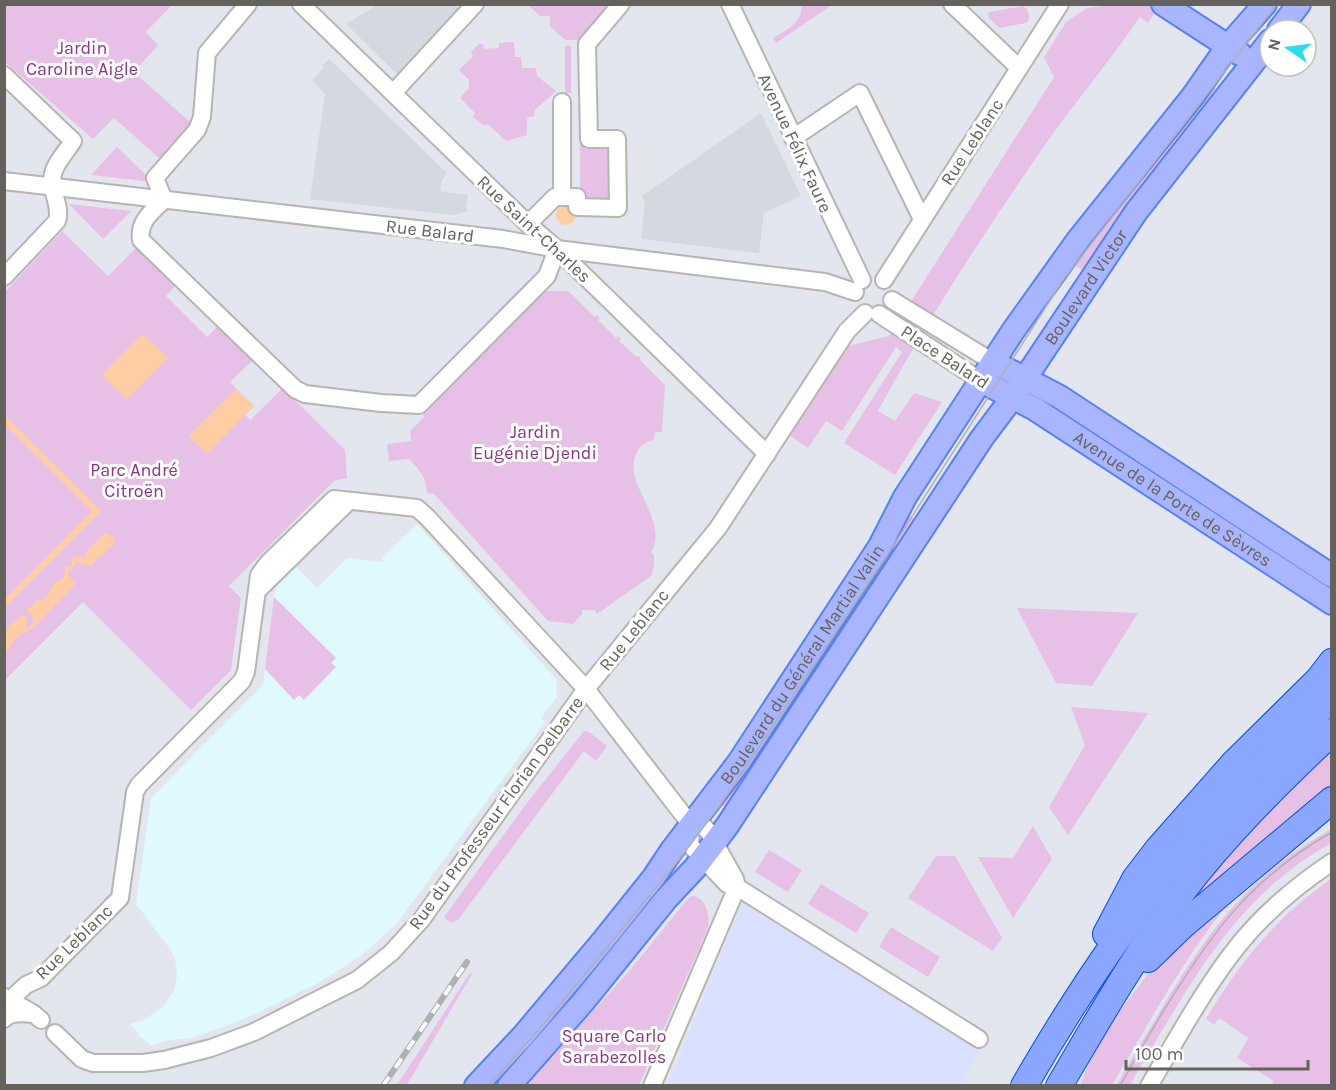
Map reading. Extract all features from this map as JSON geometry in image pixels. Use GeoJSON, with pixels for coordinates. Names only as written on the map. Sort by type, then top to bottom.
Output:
{"type":"FeatureCollection","features":[{"type":"Feature","properties":{"kind":"highway"},"geometry":{"type":"LineString","coordinates":[[1024,1086],[1135,879],[1195,805],[1319,679],[1332,662]]}},
{"type":"Feature","properties":{"kind":"highway"},"geometry":{"type":"LineString","coordinates":[[1048,1043],[1149,895],[1181,855],[1256,773],[1332,698]]}},
{"type":"Feature","properties":{"kind":"highway"},"geometry":{"type":"LineString","coordinates":[[1059,1086],[1117,988],[1183,891],[1233,832],[1332,732]]}},
{"type":"Feature","properties":{"kind":"highway"},"geometry":{"type":"LineString","coordinates":[[1117,988],[1184,925],[1332,800]]}},
{"type":"Feature","properties":{"kind":"highway"},"geometry":{"type":"LineString","coordinates":[[1072,1086],[1086,1039]]}},
{"type":"Feature","properties":{"kind":"main road"},"geometry":{"type":"LineString","coordinates":[[1163,4],[1253,62]]}},
{"type":"Feature","properties":{"kind":"main road","name":"Boulevard Victor"},"geometry":{"type":"LineString","coordinates":[[905,497],[1013,331],[1078,240],[1193,96],[1228,46],[1265,4]]}},
{"type":"Feature","properties":{"kind":"main road"},"geometry":{"type":"LineString","coordinates":[[1288,18],[1299,4]]}},
{"type":"Feature","properties":{"kind":"main road","name":"Boulevard Victor"},"geometry":{"type":"LineString","coordinates":[[914,542],[1136,212],[1258,56]]}},
{"type":"Feature","properties":{"kind":"main road","name":"Place Balard"},"geometry":{"type":"LineString","coordinates":[[993,362],[1024,379]]}},
{"type":"Feature","properties":{"kind":"main road","name":"Avenue de la Porte de Sèvres"},"geometry":{"type":"LineString","coordinates":[[1024,379],[1060,398],[1332,576]]}},
{"type":"Feature","properties":{"kind":"main road","name":"Place Balard"},"geometry":{"type":"LineString","coordinates":[[981,381],[1012,398]]}},
{"type":"Feature","properties":{"kind":"main road","name":"Avenue de la Porte de Sèvres"},"geometry":{"type":"LineString","coordinates":[[1012,398],[1035,409],[1332,603]]}},
{"type":"Feature","properties":{"kind":"main road","name":"Boulevard du Général Martial Valin"},"geometry":{"type":"LineString","coordinates":[[476,1086],[602,942],[654,877],[739,762],[880,546],[905,497]]}},
{"type":"Feature","properties":{"kind":"main road","name":"Boulevard du Général Martial Valin"},"geometry":{"type":"LineString","coordinates":[[509,1086],[583,1002],[666,899],[711,854],[914,542]]}},
{"type":"Feature","properties":{"kind":"street"},"geometry":{"type":"LineString","coordinates":[[248,4],[207,53],[202,117],[197,130],[155,178],[164,200],[146,218],[140,234],[141,240],[299,392],[381,403],[419,405],[547,276],[556,249]]}},
{"type":"Feature","properties":{"kind":"street","name":"Rue Saint-Charles"},"geometry":{"type":"LineString","coordinates":[[301,4],[767,454]]}},
{"type":"Feature","properties":{"kind":"street"},"geometry":{"type":"LineString","coordinates":[[393,93],[475,4]]}},
{"type":"Feature","properties":{"kind":"street"},"geometry":{"type":"LineString","coordinates":[[562,102],[570,197],[577,207],[618,208],[617,139],[589,139],[587,44],[621,4]]}},
{"type":"Feature","properties":{"kind":"street","name":"Avenue Félix Faure"},"geometry":{"type":"LineString","coordinates":[[730,4],[859,286]]}},
{"type":"Feature","properties":{"kind":"street"},"geometry":{"type":"LineString","coordinates":[[952,4],[1019,68]]}},
{"type":"Feature","properties":{"kind":"street","name":"Rue Leblanc"},"geometry":{"type":"LineString","coordinates":[[884,280],[1060,4]]}},
{"type":"Feature","properties":{"kind":"street"},"geometry":{"type":"LineString","coordinates":[[4,75],[73,141],[53,173],[53,187],[59,214],[57,221],[4,277]]}},
{"type":"Feature","properties":{"kind":"street"},"geometry":{"type":"LineString","coordinates":[[793,138],[860,93],[922,219]]}},
{"type":"Feature","properties":{"kind":"street","name":"Rue Balard"},"geometry":{"type":"LineString","coordinates":[[4,181],[498,239],[556,249],[859,286]]}},
{"type":"Feature","properties":{"kind":"street"},"geometry":{"type":"LineString","coordinates":[[528,224],[555,197],[570,197]]}},
{"type":"Feature","properties":{"kind":"street"},"geometry":{"type":"LineString","coordinates":[[872,313],[857,306],[859,286],[870,277],[884,280]]}},
{"type":"Feature","properties":{"kind":"street","name":"Place Balard"},"geometry":{"type":"LineString","coordinates":[[872,313],[888,308],[892,300],[891,289],[884,280]]}},
{"type":"Feature","properties":{"kind":"street","name":"Place Balard"},"geometry":{"type":"LineString","coordinates":[[892,300],[993,362]]}},
{"type":"Feature","properties":{"kind":"street","name":"Rue Leblanc"},"geometry":{"type":"LineString","coordinates":[[7,998],[41,978],[120,898],[135,792],[242,681],[246,672],[259,575],[268,563],[330,501],[334,499],[417,508],[586,689],[718,528],[847,331],[872,313]]}},
{"type":"Feature","properties":{"kind":"street","name":"Place Balard"},"geometry":{"type":"LineString","coordinates":[[872,313],[981,381]]}},
{"type":"Feature","properties":{"kind":"street"},"geometry":{"type":"LineString","coordinates":[[586,689],[691,825],[704,827],[711,854],[735,879],[737,887],[652,1086]]}},
{"type":"Feature","properties":{"kind":"street","name":"Rue du Professeur Florian Delbarre"},"geometry":{"type":"LineString","coordinates":[[55,1033],[82,1059],[93,1063],[116,1064],[164,1060],[212,1048],[254,1032],[357,980],[391,953],[422,919],[586,689]]}},
{"type":"Feature","properties":{"kind":"street"},"geometry":{"type":"LineString","coordinates":[[1149,1086],[1236,948],[1279,902],[1332,862]]}},
{"type":"Feature","properties":{"kind":"street"},"geometry":{"type":"LineString","coordinates":[[737,887],[979,1039]]}},
{"type":"Feature","properties":{"kind":"street"},"geometry":{"type":"LineString","coordinates":[[4,1019],[21,1013],[37,1017],[7,998]]}},
{"type":"Feature","properties":{"kind":"shaded area"},"geometry":{"type":"Polygon","coordinates":[[[377,5],[455,5],[461,13],[399,76],[346,24],[377,5]]]}},
{"type":"Feature","properties":{"kind":"shaded area"},"geometry":{"type":"Polygon","coordinates":[[[329,59],[447,173],[442,180],[440,191],[468,195],[466,208],[468,211],[453,215],[310,199],[325,94],[312,80],[329,59]]]}},
{"type":"Feature","properties":{"kind":"shaded area"},"geometry":{"type":"Polygon","coordinates":[[[761,113],[801,196],[764,213],[759,253],[641,239],[645,202],[642,196],[761,113]]]}},
{"type":"Feature","properties":{"kind":"shaded area"},"geometry":{"type":"Polygon","coordinates":[[[562,205],[570,205],[576,211],[576,219],[570,225],[562,225],[556,219],[556,211],[562,205]]]}},
{"type":"Feature","properties":{"kind":"shaded area"},"geometry":{"type":"Polygon","coordinates":[[[143,334],[168,358],[127,400],[102,375],[143,334]]]}},
{"type":"Feature","properties":{"kind":"shaded area"},"geometry":{"type":"Polygon","coordinates":[[[236,389],[254,406],[207,454],[189,436],[236,389]]]}},
{"type":"Feature","properties":{"kind":"shaded area"},"geometry":{"type":"Polygon","coordinates":[[[4,415],[101,511],[5,607],[5,599],[92,511],[5,424],[4,415]]]}},
{"type":"Feature","properties":{"kind":"shaded area"},"geometry":{"type":"Polygon","coordinates":[[[417,524],[556,679],[557,697],[541,718],[545,722],[397,923],[362,955],[318,983],[244,1019],[192,1038],[169,1040],[151,1045],[138,1035],[140,1034],[130,1024],[144,1020],[164,1006],[174,990],[177,976],[175,959],[170,949],[136,904],[151,798],[263,685],[276,586],[280,581],[295,566],[317,588],[347,558],[383,562],[382,558],[417,524]]]}},
{"type":"Feature","properties":{"kind":"shaded area"},"geometry":{"type":"Polygon","coordinates":[[[105,533],[114,537],[113,545],[92,565],[85,565],[77,561],[72,570],[68,571],[68,575],[75,583],[72,588],[33,628],[21,634],[5,652],[5,638],[9,626],[24,615],[27,620],[25,630],[34,622],[33,616],[28,613],[28,608],[33,606],[35,601],[45,599],[54,583],[64,577],[65,567],[72,566],[72,559],[75,556],[81,556],[85,559],[87,551],[105,533]]]}},
{"type":"Feature","properties":{"kind":"shaded area"},"geometry":{"type":"Polygon","coordinates":[[[743,900],[980,1051],[960,1085],[667,1086],[743,900]]]}},
{"type":"Feature","properties":{"kind":"green space"},"geometry":{"type":"Polygon","coordinates":[[[613,4],[587,40],[565,40],[550,26],[550,16],[540,16],[528,5],[613,4]]]}},
{"type":"Feature","properties":{"kind":"green space"},"geometry":{"type":"Polygon","coordinates":[[[1122,4],[1160,5],[1148,23],[1140,17],[1045,145],[958,276],[878,411],[895,421],[914,393],[942,402],[895,475],[844,443],[902,352],[896,347],[842,431],[826,421],[808,448],[789,435],[848,346],[889,336],[1054,77],[1044,57],[1066,22],[1087,8],[1122,4]]]}},
{"type":"Feature","properties":{"kind":"green space","name":"Jardin Caroline Aigle"},"geometry":{"type":"Polygon","coordinates":[[[4,5],[172,5],[146,32],[158,45],[134,72],[191,123],[160,159],[114,118],[93,139],[5,62],[4,5]]]}},
{"type":"Feature","properties":{"kind":"green space"},"geometry":{"type":"Polygon","coordinates":[[[802,5],[832,5],[776,43],[773,38],[789,29],[799,17],[802,5]]]}},
{"type":"Feature","properties":{"kind":"green space"},"geometry":{"type":"Polygon","coordinates":[[[1023,6],[1029,14],[1026,23],[999,28],[988,17],[989,12],[1023,6]]]}},
{"type":"Feature","properties":{"kind":"green space"},"geometry":{"type":"Polygon","coordinates":[[[514,42],[515,57],[521,57],[522,68],[536,68],[537,76],[556,91],[535,110],[534,116],[527,118],[527,135],[506,141],[488,124],[485,126],[473,117],[475,113],[460,98],[469,88],[469,80],[459,70],[473,56],[471,52],[479,44],[483,44],[484,49],[499,48],[499,43],[514,42]]]}},
{"type":"Feature","properties":{"kind":"green space"},"geometry":{"type":"Polygon","coordinates":[[[565,46],[571,46],[571,93],[565,93],[565,46]]]}},
{"type":"Feature","properties":{"kind":"green space"},"geometry":{"type":"Polygon","coordinates":[[[1210,84],[1222,94],[1087,274],[1072,263],[1210,84]]]}},
{"type":"Feature","properties":{"kind":"green space"},"geometry":{"type":"Polygon","coordinates":[[[580,142],[585,142],[585,149],[612,148],[613,199],[580,199],[580,142]]]}},
{"type":"Feature","properties":{"kind":"green space"},"geometry":{"type":"Polygon","coordinates":[[[117,147],[153,182],[91,175],[117,147]]]}},
{"type":"Feature","properties":{"kind":"green space"},"geometry":{"type":"Polygon","coordinates":[[[69,204],[131,211],[103,239],[69,204]]]}},
{"type":"Feature","properties":{"kind":"green space","name":"Parc André Citroën"},"geometry":{"type":"Polygon","coordinates":[[[62,231],[108,276],[138,246],[177,284],[166,296],[207,337],[219,325],[254,359],[230,382],[254,406],[245,415],[250,420],[283,388],[345,450],[347,478],[334,481],[229,586],[241,598],[231,670],[191,710],[83,602],[5,680],[5,292],[62,231]]]}},
{"type":"Feature","properties":{"kind":"green space","name":"Jardin Eugénie Djendi"},"geometry":{"type":"Polygon","coordinates":[[[542,291],[568,291],[595,317],[597,315],[600,318],[598,320],[616,338],[618,336],[621,339],[619,341],[637,357],[639,356],[640,360],[665,385],[662,432],[655,432],[654,440],[642,445],[634,461],[636,481],[648,507],[656,535],[651,552],[654,555],[654,568],[651,576],[597,614],[594,610],[582,610],[582,614],[573,624],[548,621],[434,494],[427,493],[426,483],[416,466],[409,459],[389,461],[387,444],[411,441],[410,431],[424,417],[423,415],[432,406],[430,404],[453,385],[451,383],[473,364],[471,362],[492,344],[495,338],[497,339],[542,291]]]}},
{"type":"Feature","properties":{"kind":"green space"},"geometry":{"type":"Polygon","coordinates":[[[903,512],[920,523],[730,810],[718,802],[903,512]]]}},
{"type":"Feature","properties":{"kind":"green space"},"geometry":{"type":"Polygon","coordinates":[[[274,597],[336,658],[331,663],[336,667],[304,700],[299,695],[294,700],[265,669],[274,597]]]}},
{"type":"Feature","properties":{"kind":"green space"},"geometry":{"type":"Polygon","coordinates":[[[1017,608],[1138,613],[1092,686],[1056,683],[1017,608]]]}},
{"type":"Feature","properties":{"kind":"green space"},"geometry":{"type":"Polygon","coordinates":[[[1071,707],[1148,713],[1068,835],[1049,807],[1085,745],[1071,707]]]}},
{"type":"Feature","properties":{"kind":"green space"},"geometry":{"type":"Polygon","coordinates":[[[584,731],[589,732],[607,746],[596,761],[584,751],[458,920],[451,923],[444,917],[523,808],[584,731]]]}},
{"type":"Feature","properties":{"kind":"green space"},"geometry":{"type":"Polygon","coordinates":[[[1331,749],[1331,791],[1184,909],[1274,804],[1331,749]]]}},
{"type":"Feature","properties":{"kind":"green space"},"geometry":{"type":"Polygon","coordinates":[[[1033,826],[1052,859],[1013,918],[978,857],[1013,858],[1033,826]]]}},
{"type":"Feature","properties":{"kind":"green space"},"geometry":{"type":"Polygon","coordinates":[[[1331,829],[1331,843],[1305,859],[1261,895],[1224,937],[1190,985],[1130,1085],[1117,1085],[1181,977],[1216,927],[1235,905],[1277,865],[1331,829]]]}},
{"type":"Feature","properties":{"kind":"green space"},"geometry":{"type":"Polygon","coordinates":[[[769,850],[802,870],[788,892],[755,872],[769,850]]]}},
{"type":"Feature","properties":{"kind":"green space"},"geometry":{"type":"Polygon","coordinates":[[[936,856],[955,856],[1002,938],[993,951],[908,898],[936,856]]]}},
{"type":"Feature","properties":{"kind":"green space"},"geometry":{"type":"Polygon","coordinates":[[[1331,879],[1331,1085],[1271,1085],[1274,1081],[1237,1058],[1248,1038],[1219,1018],[1214,1025],[1206,1019],[1232,978],[1276,925],[1331,879]]]}},
{"type":"Feature","properties":{"kind":"green space"},"geometry":{"type":"Polygon","coordinates":[[[821,884],[869,913],[856,933],[808,904],[821,884]]]}},
{"type":"Feature","properties":{"kind":"green space"},"geometry":{"type":"Polygon","coordinates":[[[1239,891],[1187,960],[1112,1085],[1080,1086],[1092,1054],[1103,1034],[1156,963],[1239,891]]]}},
{"type":"Feature","properties":{"kind":"green space","name":"Square Carlo Sarabezolles"},"geometry":{"type":"Polygon","coordinates":[[[694,896],[702,901],[707,909],[708,928],[639,1085],[527,1085],[630,970],[689,897],[694,896]]]}},
{"type":"Feature","properties":{"kind":"green space"},"geometry":{"type":"Polygon","coordinates":[[[891,927],[940,957],[928,977],[879,947],[891,927]]]}},
{"type":"Feature","properties":{"kind":"green space"},"geometry":{"type":"Polygon","coordinates":[[[470,973],[472,974],[407,1085],[397,1085],[470,973]]]}},
{"type":"Feature","properties":{"kind":"tram line"},"geometry":{"type":"LineString","coordinates":[[488,1086],[542,1026],[678,861],[721,804],[888,554],[1063,280],[1277,4]]}},
{"type":"Feature","properties":{"kind":"tram line"},"geometry":{"type":"LineString","coordinates":[[1120,1086],[1182,982],[1235,909],[1278,869],[1332,832]]}},
{"type":"Feature","properties":{"kind":"railway"},"geometry":{"type":"LineString","coordinates":[[383,1086],[467,962]]}}]}
